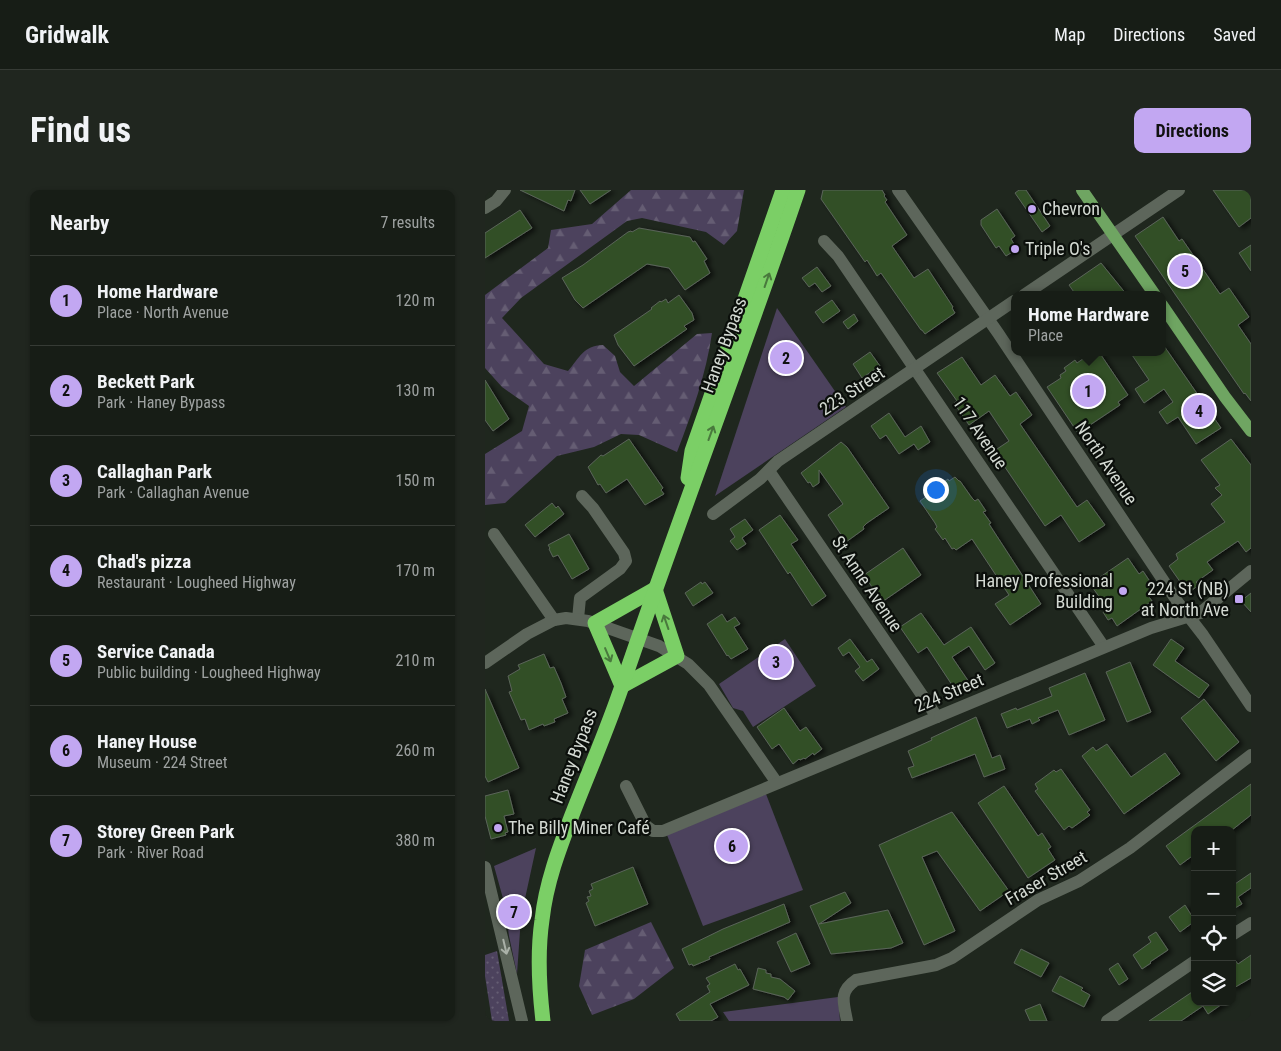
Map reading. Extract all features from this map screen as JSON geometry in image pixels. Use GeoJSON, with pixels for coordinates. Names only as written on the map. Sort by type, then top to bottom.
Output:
{"type":"FeatureCollection","features":[{"type":"Feature","properties":{"kind":"highway","name":"Haney Bypass"},"geometry":{"type":"LineString","coordinates":[[682,511],[692,451],[783,190]]}},
{"type":"Feature","properties":{"kind":"highway","name":"Haney Bypass"},"geometry":{"type":"LineString","coordinates":[[543,1021],[539,956],[542,919],[547,889],[558,851],[622,686],[682,511],[754,319],[798,190]]}},
{"type":"Feature","properties":{"kind":"highway"},"geometry":{"type":"LineString","coordinates":[[655,589],[677,656],[622,686],[595,624],[655,589]]}},
{"type":"Feature","properties":{"kind":"main road"},"geometry":{"type":"LineString","coordinates":[[1082,190],[1152,291]]}},
{"type":"Feature","properties":{"kind":"main road"},"geometry":{"type":"LineString","coordinates":[[1166,311],[1225,397],[1251,431]]}},
{"type":"Feature","properties":{"kind":"street"},"geometry":{"type":"LineString","coordinates":[[485,208],[496,201],[505,190]]}},
{"type":"Feature","properties":{"kind":"street","name":"North Avenue"},"geometry":{"type":"LineString","coordinates":[[898,190],[1011,353]]}},
{"type":"Feature","properties":{"kind":"street"},"geometry":{"type":"LineString","coordinates":[[1030,291],[1179,190]]}},
{"type":"Feature","properties":{"kind":"street","name":"117 Avenue"},"geometry":{"type":"LineString","coordinates":[[825,241],[838,256],[916,369],[1103,647]]}},
{"type":"Feature","properties":{"kind":"street","name":"223 Street"},"geometry":{"type":"LineString","coordinates":[[713,514],[769,471],[779,461],[1011,303]]}},
{"type":"Feature","properties":{"kind":"street","name":"North Avenue"},"geometry":{"type":"LineString","coordinates":[[1013,356],[1251,706]]}},
{"type":"Feature","properties":{"kind":"street","name":"St Anne Avenue"},"geometry":{"type":"LineString","coordinates":[[769,471],[937,717]]}},
{"type":"Feature","properties":{"kind":"street"},"geometry":{"type":"LineString","coordinates":[[578,619],[579,602],[583,596],[620,569],[626,561],[624,553],[593,508],[582,496]]}},
{"type":"Feature","properties":{"kind":"street"},"geometry":{"type":"LineString","coordinates":[[494,534],[554,620]]}},
{"type":"Feature","properties":{"kind":"street","name":"224 Street"},"geometry":{"type":"LineString","coordinates":[[627,786],[645,822],[653,832],[663,831],[1103,647],[1205,610],[1251,571]]}},
{"type":"Feature","properties":{"kind":"street"},"geometry":{"type":"LineString","coordinates":[[485,664],[527,634],[554,620],[578,619],[659,646],[677,656],[699,673],[777,784]]}},
{"type":"Feature","properties":{"kind":"street","name":"Fraser Street"},"geometry":{"type":"LineString","coordinates":[[847,1021],[843,994],[848,986],[856,980],[937,966],[952,958],[1037,900],[1079,881],[1130,848],[1251,756]]}},
{"type":"Feature","properties":{"kind":"street"},"geometry":{"type":"LineString","coordinates":[[485,867],[522,1021]]}},
{"type":"Feature","properties":{"kind":"street"},"geometry":{"type":"LineString","coordinates":[[1236,933],[1251,923]]}},
{"type":"Feature","properties":{"kind":"street"},"geometry":{"type":"LineString","coordinates":[[1107,1021],[1191,964]]}},
{"type":"Feature","properties":{"kind":"green space"},"geometry":{"type":"Polygon","coordinates":[[[631,190],[744,190],[737,231],[724,245],[706,232],[642,218],[627,221],[521,298],[502,318],[544,364],[568,371],[586,350],[603,345],[615,356],[620,372],[634,386],[697,334],[712,333],[702,379],[677,452],[639,435],[621,434],[594,447],[557,456],[505,503],[485,505],[485,454],[522,431],[529,406],[502,387],[485,368],[485,295],[548,248],[551,230],[592,224],[631,190]]]}},
{"type":"Feature","properties":{"kind":"green space"},"geometry":{"type":"Polygon","coordinates":[[[777,308],[846,407],[715,496],[777,308]]]}},
{"type":"Feature","properties":{"kind":"green space"},"geometry":{"type":"Polygon","coordinates":[[[785,639],[816,686],[753,727],[743,711],[733,708],[719,684],[785,639]]]}},
{"type":"Feature","properties":{"kind":"green space"},"geometry":{"type":"Polygon","coordinates":[[[766,794],[803,890],[703,926],[667,835],[766,794]]]}},
{"type":"Feature","properties":{"kind":"green space"},"geometry":{"type":"Polygon","coordinates":[[[536,848],[521,917],[517,974],[504,902],[494,866],[536,848]]]}},
{"type":"Feature","properties":{"kind":"green space"},"geometry":{"type":"Polygon","coordinates":[[[651,922],[674,968],[634,999],[592,1015],[579,986],[585,950],[651,922]]]}},
{"type":"Feature","properties":{"kind":"green space"},"geometry":{"type":"Polygon","coordinates":[[[497,951],[509,1021],[492,1021],[485,976],[485,955],[497,951]]]}},
{"type":"Feature","properties":{"kind":"green space"},"geometry":{"type":"Polygon","coordinates":[[[838,997],[840,1021],[729,1021],[723,1012],[838,997]]]}},
{"type":"Feature","properties":{"kind":"building"},"geometry":{"type":"Polygon","coordinates":[[[520,190],[575,190],[571,201],[568,200],[564,211],[520,190]]]}},
{"type":"Feature","properties":{"kind":"building"},"geometry":{"type":"Polygon","coordinates":[[[580,190],[611,190],[590,204],[580,190]]]}},
{"type":"Feature","properties":{"kind":"building"},"geometry":{"type":"Polygon","coordinates":[[[823,190],[882,190],[887,200],[885,202],[907,235],[892,246],[914,278],[928,269],[955,313],[925,334],[881,273],[877,276],[867,260],[865,262],[821,199],[823,190]]]}},
{"type":"Feature","properties":{"kind":"building"},"geometry":{"type":"Polygon","coordinates":[[[1019,190],[1026,190],[1050,226],[1042,232],[1015,193],[1019,190]]]}},
{"type":"Feature","properties":{"kind":"building"},"geometry":{"type":"Polygon","coordinates":[[[1213,190],[1247,190],[1251,195],[1251,218],[1239,227],[1213,190]]]}},
{"type":"Feature","properties":{"kind":"building"},"geometry":{"type":"Polygon","coordinates":[[[997,209],[1015,236],[1011,239],[1017,249],[1006,256],[999,246],[996,248],[981,225],[981,220],[997,209]]]}},
{"type":"Feature","properties":{"kind":"building"},"geometry":{"type":"Polygon","coordinates":[[[520,210],[532,228],[485,258],[485,233],[520,210]]]}},
{"type":"Feature","properties":{"kind":"building"},"geometry":{"type":"Polygon","coordinates":[[[1163,217],[1179,241],[1182,239],[1220,294],[1229,288],[1249,317],[1238,325],[1251,344],[1251,401],[1244,394],[1135,236],[1163,217]]]}},
{"type":"Feature","properties":{"kind":"building"},"geometry":{"type":"Polygon","coordinates":[[[639,228],[690,237],[693,242],[695,241],[707,259],[704,261],[710,273],[685,290],[669,268],[647,264],[583,308],[575,300],[562,278],[628,232],[639,228]]]}},
{"type":"Feature","properties":{"kind":"building"},"geometry":{"type":"Polygon","coordinates":[[[1251,245],[1251,271],[1239,253],[1251,245]]]}},
{"type":"Feature","properties":{"kind":"building"},"geometry":{"type":"Polygon","coordinates":[[[1101,263],[1124,291],[1073,291],[1069,285],[1101,263]]]}},
{"type":"Feature","properties":{"kind":"building"},"geometry":{"type":"Polygon","coordinates":[[[817,267],[831,286],[822,292],[815,283],[809,287],[802,278],[817,267]]]}},
{"type":"Feature","properties":{"kind":"building"},"geometry":{"type":"Polygon","coordinates":[[[679,295],[692,313],[694,320],[684,326],[687,329],[634,366],[618,345],[614,335],[652,309],[660,301],[666,299],[668,303],[679,295]]]}},
{"type":"Feature","properties":{"kind":"building"},"geometry":{"type":"Polygon","coordinates":[[[832,300],[840,311],[823,323],[815,312],[832,300]]]}},
{"type":"Feature","properties":{"kind":"building"},"geometry":{"type":"Polygon","coordinates":[[[854,314],[858,321],[848,329],[843,322],[854,314]]]}},
{"type":"Feature","properties":{"kind":"building"},"geometry":{"type":"Polygon","coordinates":[[[1166,349],[1221,428],[1196,444],[1178,417],[1167,424],[1159,412],[1173,402],[1164,389],[1144,403],[1135,389],[1149,380],[1133,356],[1166,356],[1166,349]]]}},
{"type":"Feature","properties":{"kind":"building"},"geometry":{"type":"Polygon","coordinates":[[[870,352],[880,366],[862,378],[853,364],[870,352]]]}},
{"type":"Feature","properties":{"kind":"building"},"geometry":{"type":"Polygon","coordinates":[[[1087,356],[1102,356],[1128,395],[1118,402],[1120,405],[1078,433],[1047,387],[1061,378],[1060,375],[1066,371],[1064,368],[1075,360],[1077,363],[1087,356]]]}},
{"type":"Feature","properties":{"kind":"building"},"geometry":{"type":"Polygon","coordinates":[[[962,357],[981,385],[995,375],[1010,396],[1016,392],[1032,415],[1020,424],[1077,507],[1087,500],[1105,525],[1079,542],[1061,515],[1045,526],[994,451],[1009,441],[989,411],[969,425],[954,403],[957,401],[937,373],[962,357]]]}},
{"type":"Feature","properties":{"kind":"building"},"geometry":{"type":"Polygon","coordinates":[[[485,380],[509,419],[493,431],[485,420],[485,380]]]}},
{"type":"Feature","properties":{"kind":"building"},"geometry":{"type":"Polygon","coordinates":[[[889,413],[905,437],[921,426],[930,442],[918,450],[914,444],[899,454],[886,435],[880,439],[871,426],[889,413]]]}},
{"type":"Feature","properties":{"kind":"building"},"geometry":{"type":"Polygon","coordinates":[[[629,439],[663,488],[661,490],[664,494],[645,505],[627,479],[606,493],[600,484],[598,485],[588,467],[601,455],[603,456],[629,439]]]}},
{"type":"Feature","properties":{"kind":"building"},"geometry":{"type":"Polygon","coordinates":[[[1231,439],[1251,465],[1251,548],[1246,552],[1238,541],[1207,562],[1213,570],[1196,582],[1199,585],[1188,593],[1169,566],[1178,559],[1176,554],[1225,522],[1211,504],[1222,495],[1215,488],[1220,485],[1201,460],[1231,439]]]}},
{"type":"Feature","properties":{"kind":"building"},"geometry":{"type":"Polygon","coordinates":[[[841,442],[847,447],[889,508],[867,523],[863,527],[864,529],[846,542],[828,515],[843,504],[819,470],[819,483],[813,487],[801,473],[841,442]]]}},
{"type":"Feature","properties":{"kind":"building"},"geometry":{"type":"Polygon","coordinates":[[[955,477],[975,501],[978,499],[986,511],[983,512],[991,523],[989,524],[1041,604],[1010,625],[995,604],[1009,595],[972,539],[956,550],[952,549],[945,538],[943,540],[935,529],[937,527],[935,523],[920,501],[948,479],[949,481],[955,477]]]}},
{"type":"Feature","properties":{"kind":"building"},"geometry":{"type":"Polygon","coordinates":[[[552,503],[556,508],[558,506],[564,514],[535,537],[525,525],[552,503]]]}},
{"type":"Feature","properties":{"kind":"building"},"geometry":{"type":"Polygon","coordinates":[[[780,515],[798,540],[791,544],[826,596],[812,606],[759,530],[780,515]]]}},
{"type":"Feature","properties":{"kind":"building"},"geometry":{"type":"Polygon","coordinates":[[[745,519],[753,530],[742,538],[746,544],[737,550],[730,541],[735,537],[730,529],[745,519]]]}},
{"type":"Feature","properties":{"kind":"building"},"geometry":{"type":"Polygon","coordinates":[[[569,534],[589,569],[572,579],[558,555],[553,557],[548,545],[569,534]]]}},
{"type":"Feature","properties":{"kind":"building"},"geometry":{"type":"Polygon","coordinates":[[[903,548],[921,575],[882,602],[864,575],[903,548]]]}},
{"type":"Feature","properties":{"kind":"building","name":"Haney Professional Building"},"geometry":{"type":"Polygon","coordinates":[[[1128,558],[1139,574],[1143,571],[1155,589],[1147,594],[1152,601],[1117,626],[1112,618],[1108,620],[1103,612],[1108,609],[1090,584],[1128,558]]]}},
{"type":"Feature","properties":{"kind":"building"},"geometry":{"type":"Polygon","coordinates":[[[701,582],[702,584],[705,582],[713,593],[693,606],[685,593],[701,582]]]}},
{"type":"Feature","properties":{"kind":"building"},"geometry":{"type":"Polygon","coordinates":[[[1251,593],[1251,612],[1241,601],[1251,593]]]}},
{"type":"Feature","properties":{"kind":"building"},"geometry":{"type":"Polygon","coordinates":[[[921,613],[944,645],[971,627],[995,663],[985,670],[969,646],[952,657],[969,682],[956,691],[927,647],[918,653],[900,627],[921,613]]]}},
{"type":"Feature","properties":{"kind":"building"},"geometry":{"type":"Polygon","coordinates":[[[722,614],[727,622],[735,617],[740,624],[734,627],[748,649],[731,659],[727,656],[707,624],[722,614]]]}},
{"type":"Feature","properties":{"kind":"building"},"geometry":{"type":"Polygon","coordinates":[[[850,639],[867,662],[872,659],[879,669],[863,681],[855,671],[860,667],[849,652],[843,656],[838,648],[850,639]]]}},
{"type":"Feature","properties":{"kind":"building"},"geometry":{"type":"Polygon","coordinates":[[[1171,639],[1184,648],[1175,661],[1209,685],[1199,698],[1153,665],[1171,639]]]}},
{"type":"Feature","properties":{"kind":"building"},"geometry":{"type":"Polygon","coordinates":[[[544,654],[550,668],[554,667],[561,683],[566,697],[562,699],[568,713],[554,719],[555,722],[544,726],[543,724],[529,730],[525,719],[521,720],[509,692],[512,691],[508,676],[520,669],[518,665],[544,654]]]}},
{"type":"Feature","properties":{"kind":"building"},"geometry":{"type":"Polygon","coordinates":[[[1130,662],[1151,712],[1127,722],[1106,672],[1130,662]]]}},
{"type":"Feature","properties":{"kind":"building"},"geometry":{"type":"Polygon","coordinates":[[[1085,673],[1105,720],[1069,735],[1058,710],[1038,718],[1040,720],[1032,724],[1030,719],[1007,728],[1001,714],[1016,708],[1017,710],[1052,696],[1049,688],[1085,673]]]}},
{"type":"Feature","properties":{"kind":"building"},"geometry":{"type":"Polygon","coordinates":[[[485,689],[519,768],[488,782],[485,776],[485,689]]]}},
{"type":"Feature","properties":{"kind":"building"},"geometry":{"type":"Polygon","coordinates":[[[1204,699],[1239,742],[1216,761],[1181,718],[1204,699]]]}},
{"type":"Feature","properties":{"kind":"building"},"geometry":{"type":"Polygon","coordinates":[[[784,708],[800,731],[806,727],[822,749],[805,759],[799,759],[793,764],[779,744],[772,749],[757,727],[784,708]]]}},
{"type":"Feature","properties":{"kind":"building"},"geometry":{"type":"Polygon","coordinates":[[[976,717],[992,758],[1000,755],[1005,769],[984,777],[975,754],[912,778],[908,768],[914,766],[908,751],[976,717]]]}},
{"type":"Feature","properties":{"kind":"building"},"geometry":{"type":"Polygon","coordinates":[[[1107,744],[1131,777],[1165,753],[1180,774],[1124,814],[1082,756],[1093,747],[1096,751],[1107,744]]]}},
{"type":"Feature","properties":{"kind":"building"},"geometry":{"type":"Polygon","coordinates":[[[1061,769],[1090,810],[1087,812],[1090,815],[1072,828],[1069,826],[1064,830],[1035,791],[1038,789],[1035,784],[1054,770],[1056,772],[1061,769]]]}},
{"type":"Feature","properties":{"kind":"building"},"geometry":{"type":"Polygon","coordinates":[[[1251,784],[1251,815],[1236,827],[1193,826],[1251,784]]]}},
{"type":"Feature","properties":{"kind":"building"},"geometry":{"type":"Polygon","coordinates":[[[1004,786],[1038,836],[1042,833],[1051,847],[1048,849],[1055,860],[1028,878],[978,803],[1004,786]]]}},
{"type":"Feature","properties":{"kind":"building"},"geometry":{"type":"Polygon","coordinates":[[[508,790],[514,814],[504,816],[508,832],[505,833],[506,835],[491,839],[485,816],[485,796],[508,790]]]}},
{"type":"Feature","properties":{"kind":"building"},"geometry":{"type":"Polygon","coordinates":[[[952,812],[1009,891],[980,911],[937,851],[922,857],[955,931],[924,945],[879,845],[952,812]]]}},
{"type":"Feature","properties":{"kind":"building"},"geometry":{"type":"Polygon","coordinates":[[[1191,828],[1191,857],[1180,865],[1166,846],[1191,828]]]}},
{"type":"Feature","properties":{"kind":"building"},"geometry":{"type":"Polygon","coordinates":[[[737,835],[744,848],[727,858],[720,845],[737,835]]]}},
{"type":"Feature","properties":{"kind":"building"},"geometry":{"type":"Polygon","coordinates":[[[633,867],[648,904],[595,926],[586,903],[589,901],[587,897],[591,896],[589,891],[593,889],[591,884],[633,867]]]}},
{"type":"Feature","properties":{"kind":"building"},"geometry":{"type":"Polygon","coordinates":[[[1251,873],[1251,888],[1238,897],[1242,904],[1236,907],[1236,883],[1251,873]]]}},
{"type":"Feature","properties":{"kind":"building"},"geometry":{"type":"Polygon","coordinates":[[[845,892],[851,903],[819,924],[888,910],[903,943],[891,948],[831,954],[810,906],[845,892]]]}},
{"type":"Feature","properties":{"kind":"building"},"geometry":{"type":"Polygon","coordinates":[[[784,904],[790,922],[709,957],[710,959],[693,966],[692,964],[689,965],[682,949],[723,929],[784,904]]]}},
{"type":"Feature","properties":{"kind":"building"},"geometry":{"type":"Polygon","coordinates":[[[1185,905],[1191,915],[1191,924],[1180,932],[1169,917],[1185,905]]]}},
{"type":"Feature","properties":{"kind":"building"},"geometry":{"type":"Polygon","coordinates":[[[1156,932],[1168,950],[1142,969],[1133,955],[1151,942],[1148,937],[1156,932]]]}},
{"type":"Feature","properties":{"kind":"building"},"geometry":{"type":"Polygon","coordinates":[[[796,933],[810,964],[791,972],[777,942],[796,933]]]}},
{"type":"Feature","properties":{"kind":"building"},"geometry":{"type":"Polygon","coordinates":[[[1021,949],[1049,963],[1041,977],[1014,963],[1021,949]]]}},
{"type":"Feature","properties":{"kind":"building"},"geometry":{"type":"Polygon","coordinates":[[[1251,955],[1251,978],[1236,987],[1236,961],[1238,964],[1251,955]]]}},
{"type":"Feature","properties":{"kind":"building"},"geometry":{"type":"Polygon","coordinates":[[[1118,963],[1128,979],[1119,985],[1109,969],[1118,963]]]}},
{"type":"Feature","properties":{"kind":"building"},"geometry":{"type":"Polygon","coordinates":[[[735,964],[749,985],[710,1004],[718,1017],[711,1021],[680,1021],[676,1014],[710,992],[707,986],[710,984],[706,978],[735,964]]]}},
{"type":"Feature","properties":{"kind":"building"},"geometry":{"type":"Polygon","coordinates":[[[758,968],[766,970],[766,973],[771,974],[771,977],[780,979],[795,991],[788,1000],[784,997],[753,989],[758,968]]]}},
{"type":"Feature","properties":{"kind":"building"},"geometry":{"type":"Polygon","coordinates":[[[1060,976],[1083,988],[1081,990],[1090,995],[1084,1007],[1052,991],[1060,976]]]}},
{"type":"Feature","properties":{"kind":"building"},"geometry":{"type":"Polygon","coordinates":[[[1191,993],[1191,1006],[1203,1006],[1181,1021],[1149,1021],[1191,993]]]}},
{"type":"Feature","properties":{"kind":"building"},"geometry":{"type":"Polygon","coordinates":[[[1040,1004],[1047,1021],[1030,1021],[1025,1010],[1040,1004]]]}},
{"type":"Feature","properties":{"kind":"building"},"geometry":{"type":"Polygon","coordinates":[[[1203,1006],[1219,1006],[1208,1014],[1203,1006]]]}},
{"type":"Feature","properties":{"kind":"railway"},"geometry":{"type":"LineString","coordinates":[[485,1017],[486,1021]]}},
{"type":"Feature","properties":{"kind":"place","name":"Chevron"},"geometry":{"type":"Point","coordinates":[1032,209]}},
{"type":"Feature","properties":{"kind":"place","name":"Triple O's"},"geometry":{"type":"Point","coordinates":[1015,249]}},
{"type":"Feature","properties":{"kind":"place","name":"Service Canada"},"geometry":{"type":"Point","coordinates":[1185,271]}},
{"type":"Feature","properties":{"kind":"place","name":"Beckett Park"},"geometry":{"type":"Point","coordinates":[786,358]}},
{"type":"Feature","properties":{"kind":"place","name":"Home Hardware"},"geometry":{"type":"Point","coordinates":[1088,391]}},
{"type":"Feature","properties":{"kind":"place","name":"Chad's pizza"},"geometry":{"type":"Point","coordinates":[1199,411]}},
{"type":"Feature","properties":{"kind":"place","name":"Haney Professional Building"},"geometry":{"type":"Point","coordinates":[1123,591]}},
{"type":"Feature","properties":{"kind":"place","name":"224 St (NB) at North Ave"},"geometry":{"type":"Point","coordinates":[1239,599]}},
{"type":"Feature","properties":{"kind":"place","name":"Callaghan Park"},"geometry":{"type":"Point","coordinates":[776,662]}},
{"type":"Feature","properties":{"kind":"place","name":"The Billy Miner Café"},"geometry":{"type":"Point","coordinates":[498,828]}},
{"type":"Feature","properties":{"kind":"place","name":"Haney House"},"geometry":{"type":"Point","coordinates":[732,846]}},
{"type":"Feature","properties":{"kind":"place","name":"Storey Green Park"},"geometry":{"type":"Point","coordinates":[514,912]}}]}
